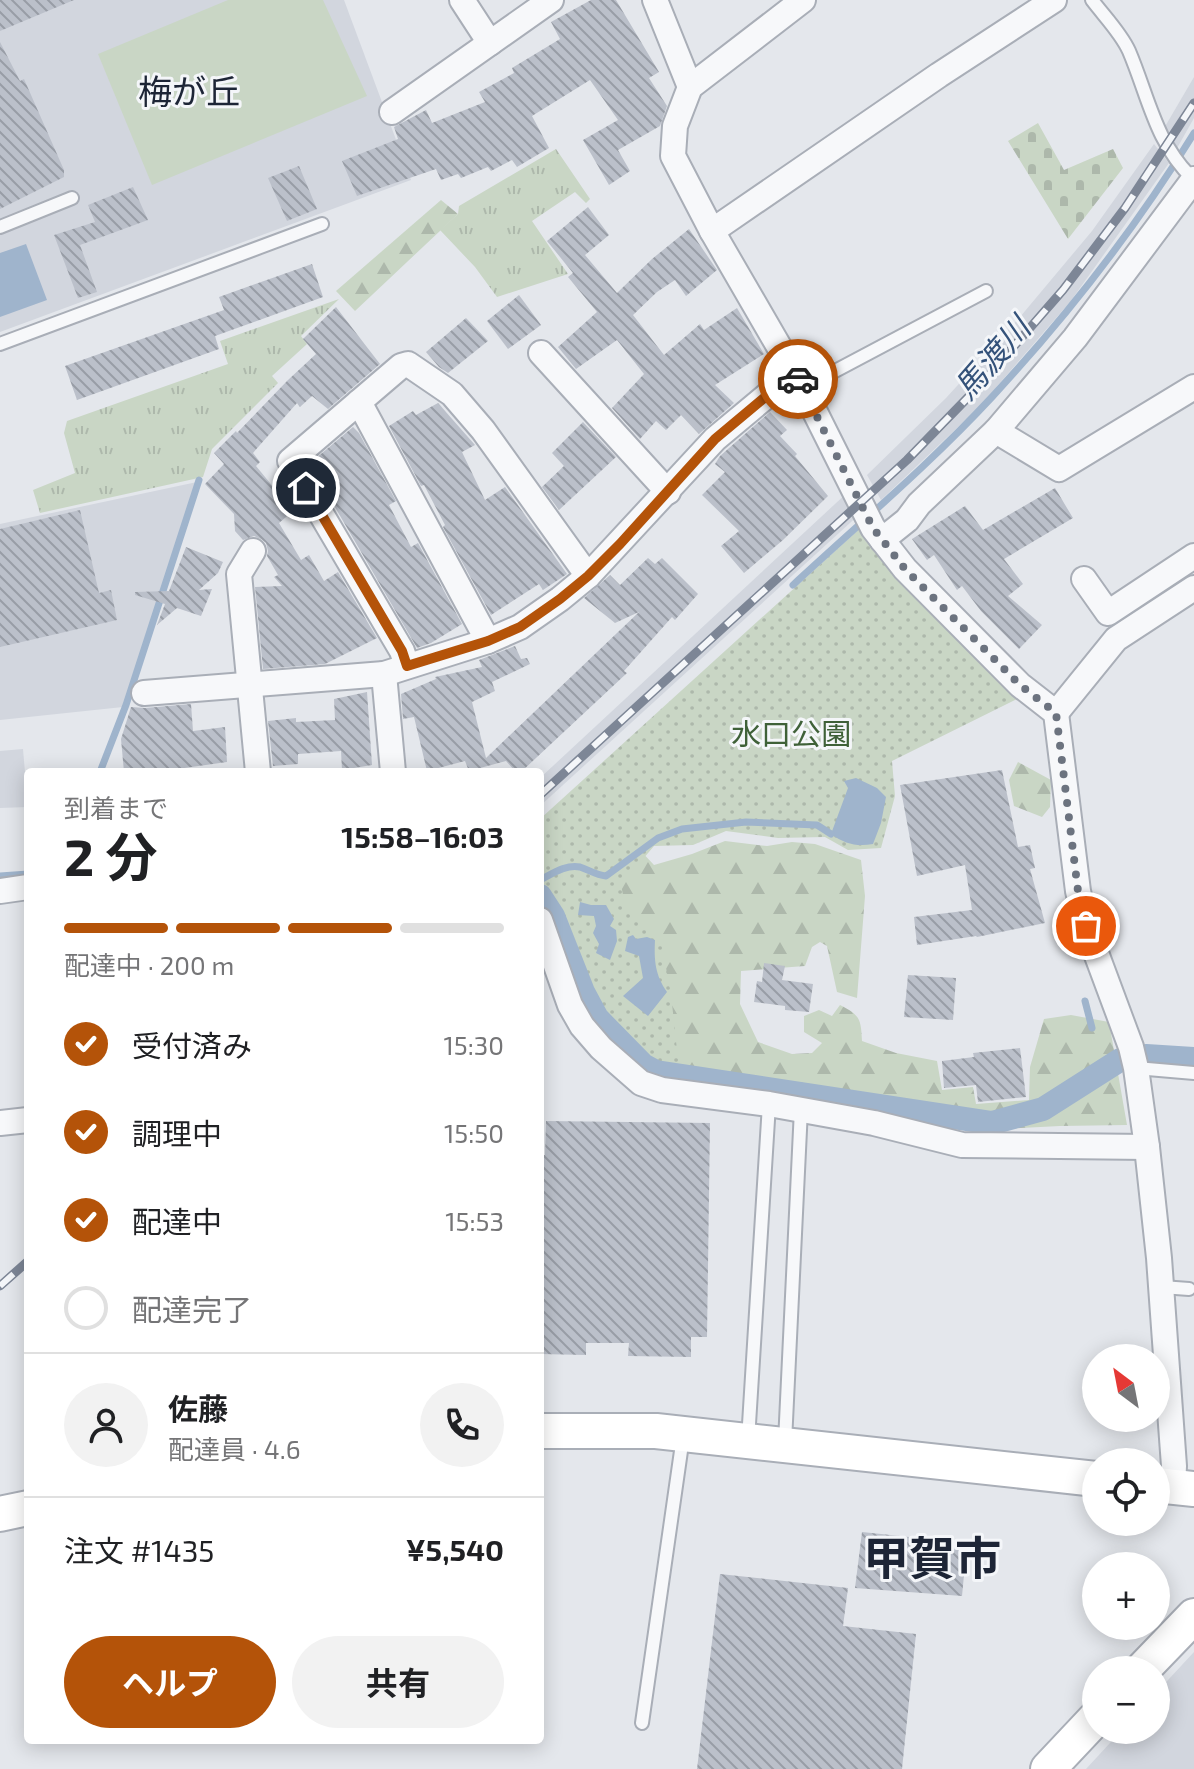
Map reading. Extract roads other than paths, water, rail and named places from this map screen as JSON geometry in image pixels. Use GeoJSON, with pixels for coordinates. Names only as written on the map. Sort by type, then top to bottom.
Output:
{"type":"FeatureCollection","features":[{"type":"Feature","properties":{"kind":"street"},"geometry":{"type":"LineString","coordinates":[[462,0],[490,43]]}},
{"type":"Feature","properties":{"kind":"street"},"geometry":{"type":"LineString","coordinates":[[392,112],[551,0]]}},
{"type":"Feature","properties":{"kind":"street"},"geometry":{"type":"LineString","coordinates":[[655,0],[690,87]]}},
{"type":"Feature","properties":{"kind":"street"},"geometry":{"type":"LineString","coordinates":[[803,0],[690,87],[675,126],[673,156],[712,231],[799,380],[873,526],[905,569],[1009,674],[1056,713],[1078,891],[1086,926],[1134,1059],[1162,1287],[1174,1487]]}},
{"type":"Feature","properties":{"kind":"street"},"geometry":{"type":"LineString","coordinates":[[712,231],[1054,0]]}},
{"type":"Feature","properties":{"kind":"street"},"geometry":{"type":"LineString","coordinates":[[873,526],[907,520],[919,504],[996,431],[1075,338],[1190,176]]}},
{"type":"Feature","properties":{"kind":"street"},"geometry":{"type":"LineString","coordinates":[[541,353],[668,492]]}},
{"type":"Feature","properties":{"kind":"street"},"geometry":{"type":"LineString","coordinates":[[407,666],[402,651],[290,461],[401,366],[408,364],[452,394],[483,430],[588,576]]}},
{"type":"Feature","properties":{"kind":"street"},"geometry":{"type":"LineString","coordinates":[[144,693],[384,674],[488,641],[520,627],[588,576],[715,439],[799,380]]}},
{"type":"Feature","properties":{"kind":"street"},"geometry":{"type":"LineString","coordinates":[[996,431],[1059,469],[1194,387]]}},
{"type":"Feature","properties":{"kind":"street"},"geometry":{"type":"LineString","coordinates":[[359,402],[488,641]]}},
{"type":"Feature","properties":{"kind":"street"},"geometry":{"type":"LineString","coordinates":[[253,551],[239,574],[258,768]]}},
{"type":"Feature","properties":{"kind":"street"},"geometry":{"type":"LineString","coordinates":[[1084,579],[1108,613],[1194,556]]}},
{"type":"Feature","properties":{"kind":"street"},"geometry":{"type":"LineString","coordinates":[[1056,713],[1116,639],[1194,588]]}},
{"type":"Feature","properties":{"kind":"street"},"geometry":{"type":"LineString","coordinates":[[384,674],[393,768]]}},
{"type":"Feature","properties":{"kind":"street"},"geometry":{"type":"LineString","coordinates":[[0,891],[24,888]]}},
{"type":"Feature","properties":{"kind":"street"},"geometry":{"type":"LineString","coordinates":[[544,931],[570,1005],[582,1026],[601,1048],[641,1083],[662,1090],[769,1104],[874,1123],[962,1145],[1147,1147]]}},
{"type":"Feature","properties":{"kind":"street"},"geometry":{"type":"LineString","coordinates":[[0,1123],[24,1120]]}},
{"type":"Feature","properties":{"kind":"street"},"geometry":{"type":"LineString","coordinates":[[544,1431],[656,1431],[1082,1477]]}},
{"type":"Feature","properties":{"kind":"street"},"geometry":{"type":"LineString","coordinates":[[0,1514],[24,1509]]}},
{"type":"Feature","properties":{"kind":"street"},"geometry":{"type":"LineString","coordinates":[[1155,1656],[1194,1616]]}},
{"type":"Feature","properties":{"kind":"street"},"geometry":{"type":"LineString","coordinates":[[1048,1769],[1082,1733]]}},
{"type":"Feature","properties":{"kind":"lane"},"geometry":{"type":"LineString","coordinates":[[1092,0],[1128,48],[1156,124],[1172,155],[1190,176]]}},
{"type":"Feature","properties":{"kind":"lane"},"geometry":{"type":"LineString","coordinates":[[0,227],[72,198]]}},
{"type":"Feature","properties":{"kind":"lane"},"geometry":{"type":"LineString","coordinates":[[0,344],[322,224]]}},
{"type":"Feature","properties":{"kind":"lane"},"geometry":{"type":"LineString","coordinates":[[799,380],[986,291]]}},
{"type":"Feature","properties":{"kind":"lane"},"geometry":{"type":"LineString","coordinates":[[1134,1059],[1194,1073]]}},
{"type":"Feature","properties":{"kind":"lane"},"geometry":{"type":"LineString","coordinates":[[748,1442],[769,1104]]}},
{"type":"Feature","properties":{"kind":"lane"},"geometry":{"type":"LineString","coordinates":[[785,1445],[801,1109]]}},
{"type":"Feature","properties":{"kind":"lane"},"geometry":{"type":"LineString","coordinates":[[1162,1287],[1189,1289]]}},
{"type":"Feature","properties":{"kind":"lane"},"geometry":{"type":"LineString","coordinates":[[642,1723],[684,1434]]}},
{"type":"Feature","properties":{"kind":"water"},"geometry":{"type":"Polygon","coordinates":[[[26,244],[47,300],[0,317],[0,253],[26,244]]]}},
{"type":"Feature","properties":{"kind":"water"},"geometry":{"type":"Polygon","coordinates":[[[856,778],[877,788],[886,797],[873,844],[851,844],[831,834],[848,788],[844,781],[856,778]]]}},
{"type":"Feature","properties":{"kind":"water"},"geometry":{"type":"Polygon","coordinates":[[[580,902],[606,905],[614,919],[610,926],[616,930],[617,941],[610,960],[596,953],[599,944],[593,933],[596,926],[594,916],[578,915],[580,902]]]}},
{"type":"Feature","properties":{"kind":"water"},"geometry":{"type":"Polygon","coordinates":[[[633,935],[636,939],[647,937],[655,940],[656,967],[667,992],[648,1016],[623,996],[643,978],[639,956],[625,951],[628,937],[633,935]]]}},
{"type":"Feature","properties":{"kind":"waterway","name":"馬渡川"},"geometry":{"type":"LineString","coordinates":[[793,585],[944,446],[1020,366],[1074,303],[1124,237],[1194,133]]}},
{"type":"Feature","properties":{"kind":"waterway"},"geometry":{"type":"LineString","coordinates":[[102,768],[126,705],[199,480]]}},
{"type":"Feature","properties":{"kind":"waterway"},"geometry":{"type":"LineString","coordinates":[[544,878],[575,866],[606,876],[658,838],[682,829],[746,822],[817,825],[831,834]]}},
{"type":"Feature","properties":{"kind":"waterway"},"geometry":{"type":"LineString","coordinates":[[0,876],[24,874]]}},
{"type":"Feature","properties":{"kind":"waterway"},"geometry":{"type":"LineString","coordinates":[[544,902],[553,916],[583,992],[597,1018],[643,1065],[656,1072],[992,1123],[1043,1109],[1120,1060],[1146,1056],[1194,1059]]}},
{"type":"Feature","properties":{"kind":"waterway"},"geometry":{"type":"LineString","coordinates":[[1085,1001],[1092,1028]]}},
{"type":"Feature","properties":{"kind":"waterway"},"geometry":{"type":"LineString","coordinates":[[1099,1065],[1100,1071]]}},
{"type":"Feature","properties":{"kind":"railway"},"geometry":{"type":"LineString","coordinates":[[544,791],[907,460],[981,384],[1063,290],[1125,208],[1194,103]]}},
{"type":"Feature","properties":{"kind":"railway"},"geometry":{"type":"LineString","coordinates":[[0,1286],[24,1265]]}},
{"type":"Feature","properties":{"kind":"district","name":"梅が丘"},"geometry":{"type":"Point","coordinates":[189,90]}},
{"type":"Feature","properties":{"kind":"district","name":"甲賀市"},"geometry":{"type":"Point","coordinates":[932,1556]}},
{"type":"Feature","properties":{"kind":"park label","name":"水口公園"},"geometry":{"type":"Point","coordinates":[791,733]}}]}
